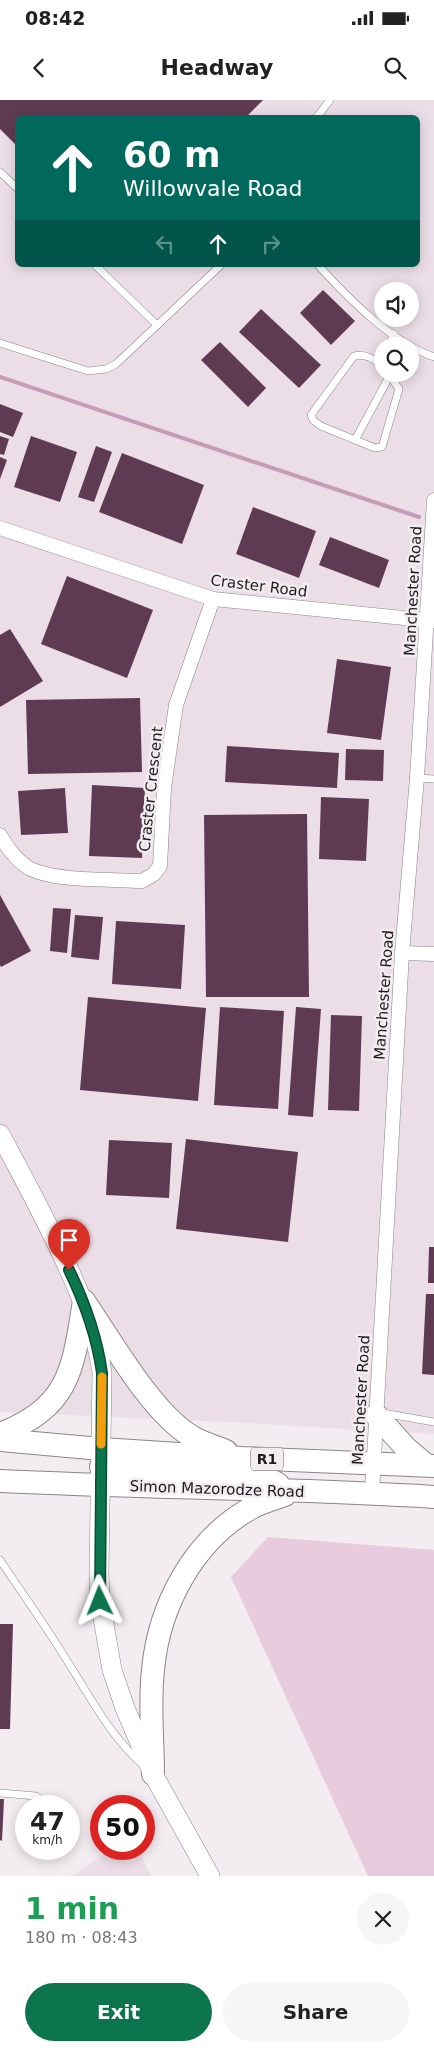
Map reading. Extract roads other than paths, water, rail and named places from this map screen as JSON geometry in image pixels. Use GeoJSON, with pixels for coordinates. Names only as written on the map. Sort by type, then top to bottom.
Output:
{"type":"FeatureCollection","features":[{"type":"Feature","properties":{"kind":"highway"},"geometry":{"type":"LineString","coordinates":[[0,1434],[27,1421],[58,1396],[68,1377],[75,1356],[84,1301]]}},
{"type":"Feature","properties":{"kind":"highway"},"geometry":{"type":"LineString","coordinates":[[84,1301],[154,1401],[174,1423],[191,1437],[241,1458]]}},
{"type":"Feature","properties":{"kind":"highway"},"geometry":{"type":"LineString","coordinates":[[376,1413],[401,1443],[432,1470]]}},
{"type":"Feature","properties":{"kind":"highway","name":"Simon Mazorodze Road"},"geometry":{"type":"LineString","coordinates":[[0,1440],[100,1467],[292,1492],[372,1493],[434,1497]]}},
{"type":"Feature","properties":{"kind":"highway","name":"Simon Mazorodze Road"},"geometry":{"type":"LineString","coordinates":[[0,1481],[100,1467],[241,1458],[374,1462],[432,1470]]}},
{"type":"Feature","properties":{"kind":"highway"},"geometry":{"type":"LineString","coordinates":[[153,1774],[153,1670],[158,1637],[182,1577],[209,1540],[231,1522],[253,1507],[292,1492]]}},
{"type":"Feature","properties":{"kind":"main road"},"geometry":{"type":"LineString","coordinates":[[0,1134],[40,1208],[84,1301],[99,1351],[102,1373],[100,1601],[112,1670],[125,1708],[153,1774],[210,1876]]}},
{"type":"Feature","properties":{"kind":"street","name":"Manchester Road"},"geometry":{"type":"LineString","coordinates":[[372,1493],[402,953],[431,621],[434,500]]}},
{"type":"Feature","properties":{"kind":"street","name":"Craster Road"},"geometry":{"type":"LineString","coordinates":[[0,528],[213,598],[431,621]]}},
{"type":"Feature","properties":{"kind":"street","name":"Craster Crescent"},"geometry":{"type":"LineString","coordinates":[[0,834],[11,853],[28,867],[52,876],[142,880],[154,874],[160,866],[164,788],[176,705],[213,598]]}},
{"type":"Feature","properties":{"kind":"street"},"geometry":{"type":"LineString","coordinates":[[402,953],[434,954]]}},
{"type":"Feature","properties":{"kind":"lane"},"geometry":{"type":"LineString","coordinates":[[318,115],[330,100]]}},
{"type":"Feature","properties":{"kind":"lane"},"geometry":{"type":"LineString","coordinates":[[0,172],[15,186]]}},
{"type":"Feature","properties":{"kind":"lane"},"geometry":{"type":"LineString","coordinates":[[97,267],[157,325]]}},
{"type":"Feature","properties":{"kind":"lane"},"geometry":{"type":"LineString","coordinates":[[0,343],[88,371],[106,369],[116,364],[219,267]]}},
{"type":"Feature","properties":{"kind":"lane"},"geometry":{"type":"LineString","coordinates":[[320,267],[383,327],[419,351],[434,357]]}},
{"type":"Feature","properties":{"kind":"lane"},"geometry":{"type":"LineString","coordinates":[[374,359],[362,354],[354,356],[311,415],[314,420],[321,426],[376,448],[384,444],[399,389],[395,382]]}},
{"type":"Feature","properties":{"kind":"lane"},"geometry":{"type":"LineString","coordinates":[[356,440],[386,382]]}},
{"type":"Feature","properties":{"kind":"lane"},"geometry":{"type":"LineString","coordinates":[[417,778],[434,779]]}},
{"type":"Feature","properties":{"kind":"lane"},"geometry":{"type":"LineString","coordinates":[[376,1413],[434,1422]]}},
{"type":"Feature","properties":{"kind":"lane"},"geometry":{"type":"LineString","coordinates":[[0,1560],[54,1639],[107,1723],[133,1756],[153,1774]]}},
{"type":"Feature","properties":{"kind":"lane"},"geometry":{"type":"LineString","coordinates":[[0,1793],[24,1795]]}},
{"type":"Feature","properties":{"kind":"waterway"},"geometry":{"type":"LineString","coordinates":[[0,377],[419,517]]}}]}
